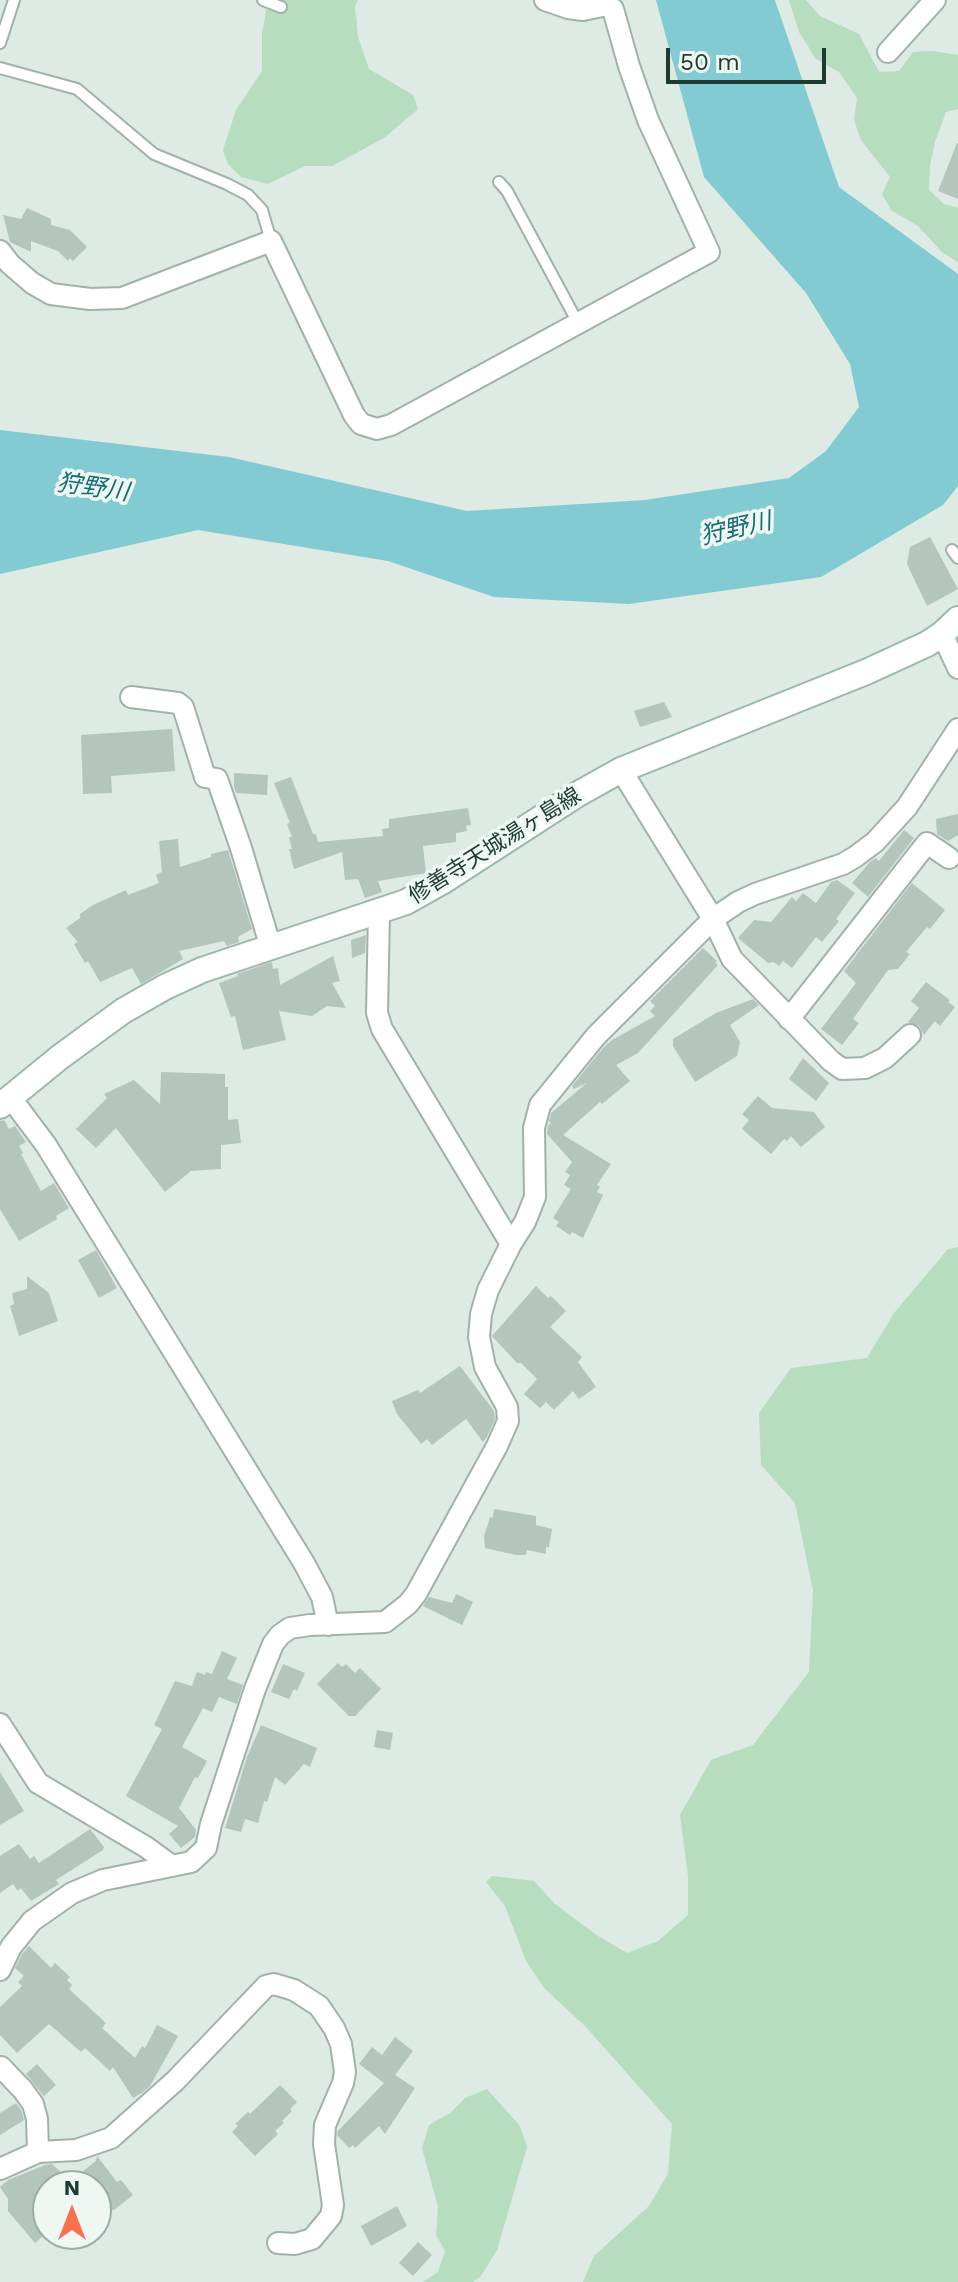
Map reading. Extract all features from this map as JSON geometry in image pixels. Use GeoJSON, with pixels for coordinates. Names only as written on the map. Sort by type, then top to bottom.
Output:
{"type":"FeatureCollection","features":[{"type":"Feature","properties":{"kind":"main road","name":"修善寺天城湯ヶ島線"},"geometry":{"type":"LineString","coordinates":[[5,1102],[60,1057],[137,1002],[202,970],[406,902],[541,816],[621,770],[866,672],[950,627]]}},
{"type":"Feature","properties":{"kind":"street"},"geometry":{"type":"LineString","coordinates":[[0,251],[32,283],[51,294],[90,299],[122,298],[271,241],[354,415],[361,424],[377,429],[391,425],[709,252],[648,120],[613,9],[607,5],[583,10],[545,0]]}},
{"type":"Feature","properties":{"kind":"street"},"geometry":{"type":"LineString","coordinates":[[888,52],[935,0]]}},
{"type":"Feature","properties":{"kind":"street"},"geometry":{"type":"LineString","coordinates":[[950,627],[958,668]]}},
{"type":"Feature","properties":{"kind":"street"},"geometry":{"type":"LineString","coordinates":[[131,697],[178,703],[183,707],[205,777],[217,779],[271,948]]}},
{"type":"Feature","properties":{"kind":"street"},"geometry":{"type":"LineString","coordinates":[[0,1970],[11,1947],[32,1921],[72,1893],[103,1880],[191,1862],[206,1848],[255,1689],[273,1644],[280,1635],[290,1628],[385,1622],[408,1604],[505,1430],[509,1415],[485,1367],[479,1337],[481,1314],[488,1290],[535,1197],[534,1128],[540,1105],[596,1036],[713,919],[755,894],[827,870],[855,857],[875,842],[907,807],[958,729]]}},
{"type":"Feature","properties":{"kind":"street"},"geometry":{"type":"LineString","coordinates":[[621,770],[713,919],[732,959],[831,1061],[842,1069],[865,1068],[885,1058],[910,1035]]}},
{"type":"Feature","properties":{"kind":"street"},"geometry":{"type":"LineString","coordinates":[[789,1019],[927,843],[949,858]]}},
{"type":"Feature","properties":{"kind":"street"},"geometry":{"type":"LineString","coordinates":[[379,912],[377,1013],[382,1029],[511,1244]]}},
{"type":"Feature","properties":{"kind":"street"},"geometry":{"type":"LineString","coordinates":[[5,1102],[46,1145],[70,1182],[304,1563],[322,1597],[328,1625]]}},
{"type":"Feature","properties":{"kind":"street"},"geometry":{"type":"LineString","coordinates":[[0,1724],[38,1783],[146,1847],[172,1866]]}},
{"type":"Feature","properties":{"kind":"street"},"geometry":{"type":"LineString","coordinates":[[0,2169],[38,2152],[76,2150],[111,2138],[175,2081],[266,1986],[274,1984],[294,1990],[319,2006],[341,2044],[345,2072],[325,2125],[324,2144],[333,2205],[331,2216],[312,2239],[295,2244],[278,2243]]}},
{"type":"Feature","properties":{"kind":"street"},"geometry":{"type":"LineString","coordinates":[[0,2066],[0,2073]]}},
{"type":"Feature","properties":{"kind":"street"},"geometry":{"type":"LineString","coordinates":[[0,2066],[33,2104],[37,2119],[38,2152]]}},
{"type":"Feature","properties":{"kind":"lane"},"geometry":{"type":"LineString","coordinates":[[0,43],[14,0]]}},
{"type":"Feature","properties":{"kind":"lane"},"geometry":{"type":"LineString","coordinates":[[263,0],[281,7]]}},
{"type":"Feature","properties":{"kind":"lane"},"geometry":{"type":"LineString","coordinates":[[0,68],[77,89],[154,154],[248,195],[262,210],[271,241]]}},
{"type":"Feature","properties":{"kind":"lane"},"geometry":{"type":"LineString","coordinates":[[499,182],[507,191],[578,323]]}},
{"type":"Feature","properties":{"kind":"green space"},"geometry":{"type":"Polygon","coordinates":[[[268,0],[358,0],[355,6],[358,37],[369,69],[413,95],[418,109],[384,138],[332,166],[305,166],[268,184],[241,177],[228,164],[223,150],[236,110],[262,71],[262,33],[268,0]]]}},
{"type":"Feature","properties":{"kind":"green space"},"geometry":{"type":"Polygon","coordinates":[[[789,0],[806,0],[820,16],[859,34],[879,72],[899,71],[913,52],[958,55],[958,109],[946,112],[935,142],[929,190],[944,204],[958,208],[958,262],[943,253],[918,226],[891,210],[882,194],[890,177],[861,140],[854,120],[857,98],[839,72],[816,59],[799,32],[789,0]]]}},
{"type":"Feature","properties":{"kind":"green space"},"geometry":{"type":"Polygon","coordinates":[[[958,1247],[958,2282],[583,2282],[594,2256],[649,2206],[668,2174],[672,2124],[586,2027],[544,1988],[526,1961],[505,1906],[486,1882],[492,1876],[534,1881],[555,1904],[627,1953],[658,1941],[688,1915],[688,1876],[680,1815],[711,1760],[753,1745],[809,1672],[813,1591],[795,1503],[761,1465],[759,1413],[791,1368],[867,1358],[894,1313],[948,1249],[958,1247]]]}},
{"type":"Feature","properties":{"kind":"green space"},"geometry":{"type":"Polygon","coordinates":[[[487,2089],[520,2126],[527,2147],[497,2250],[481,2276],[473,2282],[423,2282],[438,2272],[445,2251],[436,2235],[438,2207],[422,2148],[429,2125],[450,2113],[465,2098],[487,2089]]]}},
{"type":"Feature","properties":{"kind":"water","name":"狩野川"},"geometry":{"type":"Polygon","coordinates":[[[656,0],[775,0],[839,187],[958,274],[958,486],[943,505],[821,577],[629,604],[494,597],[388,561],[198,530],[0,574],[0,430],[229,457],[467,511],[645,500],[789,478],[826,451],[859,407],[850,364],[806,293],[704,177],[656,0]]]}},
{"type":"Feature","properties":{"kind":"building"},"geometry":{"type":"Polygon","coordinates":[[[958,143],[958,199],[938,191],[958,143]]]}},
{"type":"Feature","properties":{"kind":"building"},"geometry":{"type":"Polygon","coordinates":[[[27,208],[51,219],[51,225],[70,230],[87,247],[73,261],[70,258],[68,261],[58,251],[31,241],[31,252],[10,242],[3,215],[21,219],[27,208]]]}},
{"type":"Feature","properties":{"kind":"building"},"geometry":{"type":"Polygon","coordinates":[[[930,537],[958,589],[927,606],[907,564],[910,547],[930,537]]]}},
{"type":"Feature","properties":{"kind":"building"},"geometry":{"type":"Polygon","coordinates":[[[664,702],[672,717],[640,727],[634,711],[664,702]]]}},
{"type":"Feature","properties":{"kind":"building"},"geometry":{"type":"Polygon","coordinates":[[[172,729],[175,771],[111,776],[112,793],[83,794],[81,735],[172,729]]]}},
{"type":"Feature","properties":{"kind":"building"},"geometry":{"type":"Polygon","coordinates":[[[234,773],[268,775],[267,795],[236,793],[234,773]]]}},
{"type":"Feature","properties":{"kind":"building"},"geometry":{"type":"Polygon","coordinates":[[[291,777],[318,842],[383,836],[382,829],[389,828],[389,819],[468,808],[471,825],[466,826],[467,831],[456,833],[456,842],[423,846],[426,873],[378,881],[382,892],[365,898],[358,879],[345,880],[342,852],[294,869],[289,849],[292,849],[287,824],[290,823],[274,783],[291,777]]]}},
{"type":"Feature","properties":{"kind":"building"},"geometry":{"type":"Polygon","coordinates":[[[958,814],[958,835],[948,841],[937,834],[936,819],[958,814]]]}},
{"type":"Feature","properties":{"kind":"building"},"geometry":{"type":"Polygon","coordinates":[[[904,830],[914,838],[868,897],[852,883],[870,862],[876,858],[879,861],[904,830]]]}},
{"type":"Feature","properties":{"kind":"building"},"geometry":{"type":"Polygon","coordinates":[[[178,839],[180,867],[228,850],[252,929],[238,937],[239,942],[227,946],[224,941],[179,951],[183,959],[141,984],[132,968],[100,982],[74,944],[78,942],[66,928],[93,905],[126,890],[128,895],[159,883],[156,875],[162,872],[159,841],[178,839]]]}},
{"type":"Feature","properties":{"kind":"building"},"geometry":{"type":"Polygon","coordinates":[[[837,880],[855,893],[822,942],[816,937],[792,968],[783,961],[779,966],[774,962],[768,963],[738,938],[754,920],[771,922],[792,897],[796,901],[803,893],[816,903],[831,882],[837,880]]]}},
{"type":"Feature","properties":{"kind":"building"},"geometry":{"type":"Polygon","coordinates":[[[912,883],[945,910],[906,952],[910,954],[898,969],[888,970],[853,1019],[859,1023],[842,1045],[821,1029],[856,983],[844,971],[912,883]]]}},
{"type":"Feature","properties":{"kind":"building"},"geometry":{"type":"Polygon","coordinates":[[[366,935],[365,953],[352,958],[351,940],[366,935]]]}},
{"type":"Feature","properties":{"kind":"building"},"geometry":{"type":"Polygon","coordinates":[[[703,948],[718,965],[638,1053],[616,1065],[630,1081],[602,1104],[600,1102],[563,1135],[611,1164],[597,1185],[600,1187],[597,1192],[603,1195],[583,1238],[572,1232],[570,1235],[556,1226],[559,1222],[553,1218],[571,1189],[564,1185],[570,1175],[565,1172],[572,1162],[547,1134],[551,1113],[587,1083],[574,1089],[572,1086],[603,1048],[655,1016],[650,1011],[655,1006],[650,1001],[703,948]]]}},
{"type":"Feature","properties":{"kind":"building"},"geometry":{"type":"Polygon","coordinates":[[[333,956],[340,981],[332,983],[346,1008],[327,1006],[312,1016],[279,1011],[286,1040],[243,1050],[235,1016],[231,1017],[219,983],[272,962],[273,969],[278,968],[280,985],[333,956]]]}},
{"type":"Feature","properties":{"kind":"building"},"geometry":{"type":"Polygon","coordinates":[[[926,982],[955,1007],[940,1026],[935,1021],[924,1035],[919,1026],[908,1022],[919,1008],[911,1001],[926,982]]]}},
{"type":"Feature","properties":{"kind":"building"},"geometry":{"type":"Polygon","coordinates":[[[753,999],[759,1005],[730,1025],[740,1042],[737,1056],[695,1082],[673,1046],[673,1039],[716,1013],[753,999]]]}},
{"type":"Feature","properties":{"kind":"building"},"geometry":{"type":"Polygon","coordinates":[[[803,1058],[829,1083],[816,1101],[789,1079],[803,1058]]]}},
{"type":"Feature","properties":{"kind":"building"},"geometry":{"type":"Polygon","coordinates":[[[161,1072],[225,1074],[228,1120],[238,1119],[241,1143],[221,1145],[221,1169],[191,1171],[165,1192],[116,1128],[96,1148],[76,1129],[107,1098],[104,1094],[134,1080],[160,1104],[161,1072]]]}},
{"type":"Feature","properties":{"kind":"building"},"geometry":{"type":"Polygon","coordinates":[[[758,1096],[772,1108],[814,1112],[825,1127],[801,1147],[791,1136],[787,1141],[784,1139],[771,1154],[742,1129],[749,1120],[742,1114],[758,1096]]]}},
{"type":"Feature","properties":{"kind":"building"},"geometry":{"type":"Polygon","coordinates":[[[4,1120],[9,1129],[15,1126],[26,1142],[19,1146],[21,1154],[41,1191],[54,1183],[69,1208],[56,1216],[57,1219],[19,1241],[0,1209],[0,1121],[4,1120]]]}},
{"type":"Feature","properties":{"kind":"building"},"geometry":{"type":"Polygon","coordinates":[[[96,1250],[117,1288],[99,1298],[78,1260],[96,1250]]]}},
{"type":"Feature","properties":{"kind":"building"},"geometry":{"type":"Polygon","coordinates":[[[27,1276],[49,1293],[58,1321],[19,1336],[10,1306],[14,1304],[12,1293],[27,1289],[27,1276]]]}},
{"type":"Feature","properties":{"kind":"building"},"geometry":{"type":"Polygon","coordinates":[[[536,1286],[566,1311],[550,1327],[582,1357],[578,1362],[596,1387],[579,1399],[573,1391],[554,1410],[546,1402],[540,1408],[524,1394],[537,1379],[492,1336],[536,1286]]]}},
{"type":"Feature","properties":{"kind":"building"},"geometry":{"type":"Polygon","coordinates":[[[460,1366],[494,1411],[495,1419],[487,1437],[483,1442],[466,1419],[432,1445],[427,1439],[421,1444],[397,1414],[392,1401],[418,1390],[420,1393],[460,1366]]]}},
{"type":"Feature","properties":{"kind":"building"},"geometry":{"type":"Polygon","coordinates":[[[494,1509],[536,1516],[536,1525],[552,1529],[546,1554],[527,1550],[526,1555],[516,1555],[485,1548],[484,1536],[494,1509]]]}},
{"type":"Feature","properties":{"kind":"building"},"geometry":{"type":"Polygon","coordinates":[[[456,1594],[473,1602],[462,1625],[423,1606],[429,1597],[452,1603],[456,1594]]]}},
{"type":"Feature","properties":{"kind":"building"},"geometry":{"type":"Polygon","coordinates":[[[222,1651],[237,1658],[227,1679],[243,1685],[237,1704],[219,1697],[212,1712],[203,1708],[182,1747],[207,1761],[179,1808],[196,1830],[195,1837],[181,1848],[169,1834],[178,1826],[126,1796],[162,1729],[154,1725],[175,1681],[192,1686],[197,1672],[212,1674],[222,1651]]]}},
{"type":"Feature","properties":{"kind":"building"},"geometry":{"type":"Polygon","coordinates":[[[338,1663],[342,1667],[346,1664],[355,1673],[360,1668],[381,1689],[355,1716],[349,1716],[317,1684],[338,1663]]]}},
{"type":"Feature","properties":{"kind":"building"},"geometry":{"type":"Polygon","coordinates":[[[283,1664],[305,1673],[297,1691],[294,1689],[289,1699],[271,1692],[283,1664]]]}},
{"type":"Feature","properties":{"kind":"building"},"geometry":{"type":"Polygon","coordinates":[[[261,1725],[317,1748],[310,1767],[304,1764],[285,1785],[275,1777],[258,1823],[245,1819],[241,1832],[225,1828],[247,1757],[261,1725]]]}},
{"type":"Feature","properties":{"kind":"building"},"geometry":{"type":"Polygon","coordinates":[[[377,1730],[393,1733],[390,1750],[374,1747],[377,1730]]]}},
{"type":"Feature","properties":{"kind":"building"},"geometry":{"type":"Polygon","coordinates":[[[0,1772],[24,1811],[0,1825],[0,1772]]]}},
{"type":"Feature","properties":{"kind":"building"},"geometry":{"type":"Polygon","coordinates":[[[90,1829],[104,1847],[103,1850],[56,1880],[59,1884],[31,1901],[21,1888],[18,1891],[13,1884],[0,1893],[0,1856],[19,1844],[30,1859],[34,1856],[39,1863],[90,1829]]]}},
{"type":"Feature","properties":{"kind":"building"},"geometry":{"type":"Polygon","coordinates":[[[29,1946],[51,1968],[55,1963],[70,1977],[67,1980],[72,1985],[69,1989],[106,2023],[102,2028],[135,2058],[142,2046],[145,2048],[157,2025],[178,2036],[150,2086],[142,2093],[133,2098],[113,2067],[110,2071],[85,2048],[81,2052],[49,2024],[17,2053],[0,2035],[0,2007],[22,1986],[18,1982],[24,1976],[15,1968],[29,1946]]]}},
{"type":"Feature","properties":{"kind":"building"},"geometry":{"type":"Polygon","coordinates":[[[395,2037],[413,2051],[395,2075],[415,2088],[385,2134],[379,2126],[355,2148],[353,2145],[349,2148],[337,2135],[338,2131],[384,2083],[359,2064],[372,2047],[382,2055],[395,2037]]]}},
{"type":"Feature","properties":{"kind":"building"},"geometry":{"type":"Polygon","coordinates":[[[37,2064],[56,2085],[44,2096],[26,2074],[37,2064]]]}},
{"type":"Feature","properties":{"kind":"building"},"geometry":{"type":"Polygon","coordinates":[[[280,2085],[297,2102],[275,2131],[278,2134],[255,2156],[232,2132],[238,2126],[235,2124],[280,2085]]]}},
{"type":"Feature","properties":{"kind":"building"},"geometry":{"type":"Polygon","coordinates":[[[16,2103],[24,2120],[0,2135],[0,2113],[16,2103]]]}},
{"type":"Feature","properties":{"kind":"building"},"geometry":{"type":"Polygon","coordinates":[[[97,2156],[108,2170],[84,2170],[96,2161],[97,2156]]]}},
{"type":"Feature","properties":{"kind":"building"},"geometry":{"type":"Polygon","coordinates":[[[52,2164],[58,2170],[33,2170],[45,2165],[52,2164]]]}},
{"type":"Feature","properties":{"kind":"building"},"geometry":{"type":"Polygon","coordinates":[[[32,2170],[32,2239],[8,2211],[8,2199],[0,2187],[8,2180],[32,2170]]]}},
{"type":"Feature","properties":{"kind":"building"},"geometry":{"type":"Polygon","coordinates":[[[112,2176],[117,2182],[121,2180],[133,2195],[114,2210],[112,2176]]]}},
{"type":"Feature","properties":{"kind":"building"},"geometry":{"type":"Polygon","coordinates":[[[397,2206],[407,2226],[371,2246],[361,2226],[397,2206]]]}},
{"type":"Feature","properties":{"kind":"building"},"geometry":{"type":"Polygon","coordinates":[[[418,2242],[432,2255],[413,2276],[399,2263],[418,2242]]]}}]}
